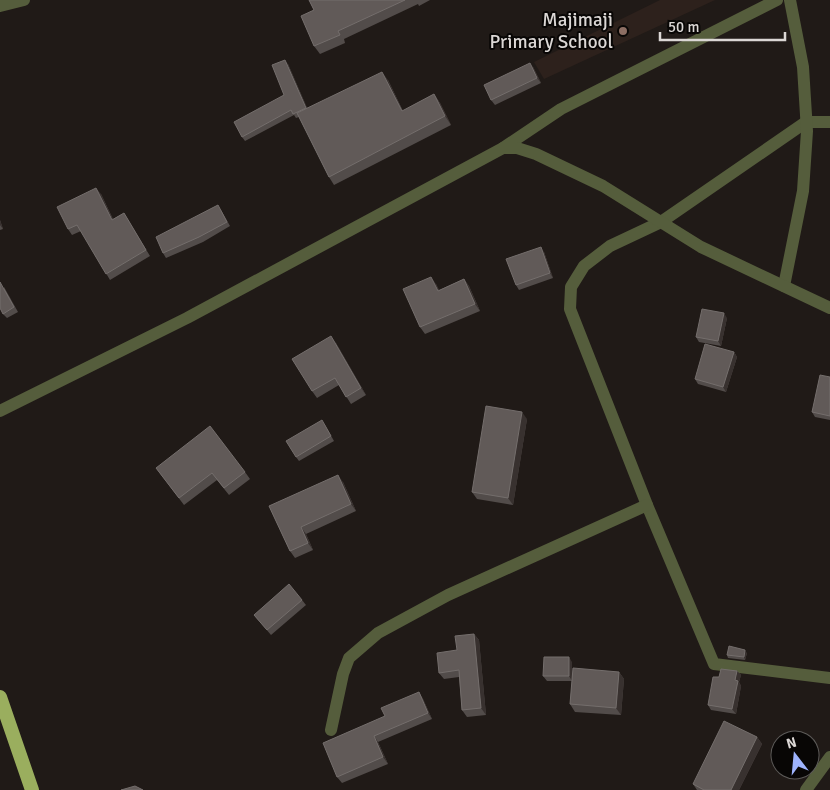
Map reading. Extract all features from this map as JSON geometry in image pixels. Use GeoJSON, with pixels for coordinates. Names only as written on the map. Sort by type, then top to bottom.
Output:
{"type":"FeatureCollection","features":[{"type":"Feature","properties":{"kind":"highway"},"geometry":{"type":"LineString","coordinates":[[0,696],[32,790]]}},
{"type":"Feature","properties":{"kind":"street"},"geometry":{"type":"LineString","coordinates":[[0,6],[24,0]]}},
{"type":"Feature","properties":{"kind":"street"},"geometry":{"type":"LineString","coordinates":[[0,411],[188,318],[503,148],[561,109],[758,4],[777,0]]}},
{"type":"Feature","properties":{"kind":"street"},"geometry":{"type":"LineString","coordinates":[[784,286],[803,191],[806,122],[803,67],[790,0]]}},
{"type":"Feature","properties":{"kind":"street"},"geometry":{"type":"LineString","coordinates":[[830,122],[806,122],[660,222],[610,246],[584,266],[571,287],[570,309],[647,504],[714,664],[830,678]]}},
{"type":"Feature","properties":{"kind":"street"},"geometry":{"type":"LineString","coordinates":[[503,148],[517,148],[536,154],[602,186],[702,247],[830,308]]}},
{"type":"Feature","properties":{"kind":"street"},"geometry":{"type":"LineString","coordinates":[[331,730],[343,674],[349,658],[378,633],[448,595],[647,504]]}},
{"type":"Feature","properties":{"kind":"street"},"geometry":{"type":"LineString","coordinates":[[806,790],[830,757]]}},
{"type":"Feature","properties":{"kind":"shaded area","name":"Majimaji Primary School"},"geometry":{"type":"Polygon","coordinates":[[[660,0],[715,0],[544,79],[534,62],[660,0]]]}},
{"type":"Feature","properties":{"kind":"building"},"geometry":{"type":"Polygon","coordinates":[[[309,0],[405,0],[338,31],[340,35],[314,46],[301,16],[314,10],[309,0]]]}},
{"type":"Feature","properties":{"kind":"building"},"geometry":{"type":"Polygon","coordinates":[[[285,60],[306,108],[293,114],[291,110],[242,137],[234,122],[284,95],[272,65],[285,60]]]}},
{"type":"Feature","properties":{"kind":"building"},"geometry":{"type":"Polygon","coordinates":[[[530,63],[537,78],[491,100],[484,85],[530,63]]]}},
{"type":"Feature","properties":{"kind":"building"},"geometry":{"type":"Polygon","coordinates":[[[382,72],[402,111],[434,94],[445,116],[329,177],[297,113],[382,72]]]}},
{"type":"Feature","properties":{"kind":"building"},"geometry":{"type":"Polygon","coordinates":[[[96,188],[112,220],[124,213],[146,250],[106,274],[77,225],[68,229],[57,207],[96,188]]]}},
{"type":"Feature","properties":{"kind":"building"},"geometry":{"type":"Polygon","coordinates":[[[218,205],[227,222],[163,253],[156,237],[218,205]]]}},
{"type":"Feature","properties":{"kind":"building"},"geometry":{"type":"Polygon","coordinates":[[[541,247],[550,273],[516,285],[506,259],[541,247]]]}},
{"type":"Feature","properties":{"kind":"building"},"geometry":{"type":"Polygon","coordinates":[[[431,277],[438,291],[464,279],[475,304],[420,327],[403,289],[431,277]]]}},
{"type":"Feature","properties":{"kind":"building"},"geometry":{"type":"Polygon","coordinates":[[[0,282],[14,307],[3,314],[0,308],[0,282]]]}},
{"type":"Feature","properties":{"kind":"building"},"geometry":{"type":"Polygon","coordinates":[[[702,309],[724,313],[718,341],[696,337],[702,309]]]}},
{"type":"Feature","properties":{"kind":"building"},"geometry":{"type":"Polygon","coordinates":[[[331,336],[361,388],[346,397],[335,378],[312,391],[292,359],[331,336]]]}},
{"type":"Feature","properties":{"kind":"building"},"geometry":{"type":"Polygon","coordinates":[[[705,344],[734,352],[723,387],[695,379],[705,344]]]}},
{"type":"Feature","properties":{"kind":"building"},"geometry":{"type":"Polygon","coordinates":[[[820,375],[830,377],[830,416],[812,412],[820,375]]]}},
{"type":"Feature","properties":{"kind":"building"},"geometry":{"type":"Polygon","coordinates":[[[486,406],[522,412],[508,498],[472,492],[486,406]]]}},
{"type":"Feature","properties":{"kind":"building"},"geometry":{"type":"Polygon","coordinates":[[[322,420],[331,436],[296,457],[286,441],[322,420]]]}},
{"type":"Feature","properties":{"kind":"building"},"geometry":{"type":"Polygon","coordinates":[[[210,426],[245,472],[224,488],[212,473],[179,498],[156,468],[210,426]]]}},
{"type":"Feature","properties":{"kind":"building"},"geometry":{"type":"Polygon","coordinates":[[[338,475],[351,504],[301,527],[308,543],[290,551],[269,506],[338,475]]]}},
{"type":"Feature","properties":{"kind":"building"},"geometry":{"type":"Polygon","coordinates":[[[289,584],[302,600],[267,630],[254,615],[289,584]]]}},
{"type":"Feature","properties":{"kind":"building"},"geometry":{"type":"Polygon","coordinates":[[[474,634],[481,708],[462,710],[459,670],[439,673],[437,653],[457,650],[455,636],[474,634]]]}},
{"type":"Feature","properties":{"kind":"building"},"geometry":{"type":"Polygon","coordinates":[[[729,646],[745,650],[744,657],[727,655],[729,646]]]}},
{"type":"Feature","properties":{"kind":"building"},"geometry":{"type":"Polygon","coordinates":[[[544,657],[569,657],[569,676],[543,676],[544,657]]]}},
{"type":"Feature","properties":{"kind":"building"},"geometry":{"type":"Polygon","coordinates":[[[573,668],[619,672],[616,708],[570,704],[573,668]]]}},
{"type":"Feature","properties":{"kind":"building"},"geometry":{"type":"Polygon","coordinates":[[[721,669],[737,671],[735,680],[738,681],[732,709],[708,705],[713,677],[719,677],[721,669]]]}},
{"type":"Feature","properties":{"kind":"building"},"geometry":{"type":"Polygon","coordinates":[[[419,692],[428,713],[374,736],[383,757],[337,777],[323,743],[385,716],[381,708],[419,692]]]}},
{"type":"Feature","properties":{"kind":"building"},"geometry":{"type":"Polygon","coordinates":[[[724,721],[757,737],[731,790],[704,790],[693,784],[724,721]]]}},
{"type":"Feature","properties":{"kind":"building"},"geometry":{"type":"Polygon","coordinates":[[[135,786],[143,790],[121,790],[135,786]]]}},
{"type":"Feature","properties":{"kind":"place","name":"Majimaji Primary School"},"geometry":{"type":"Point","coordinates":[623,31]}}]}
